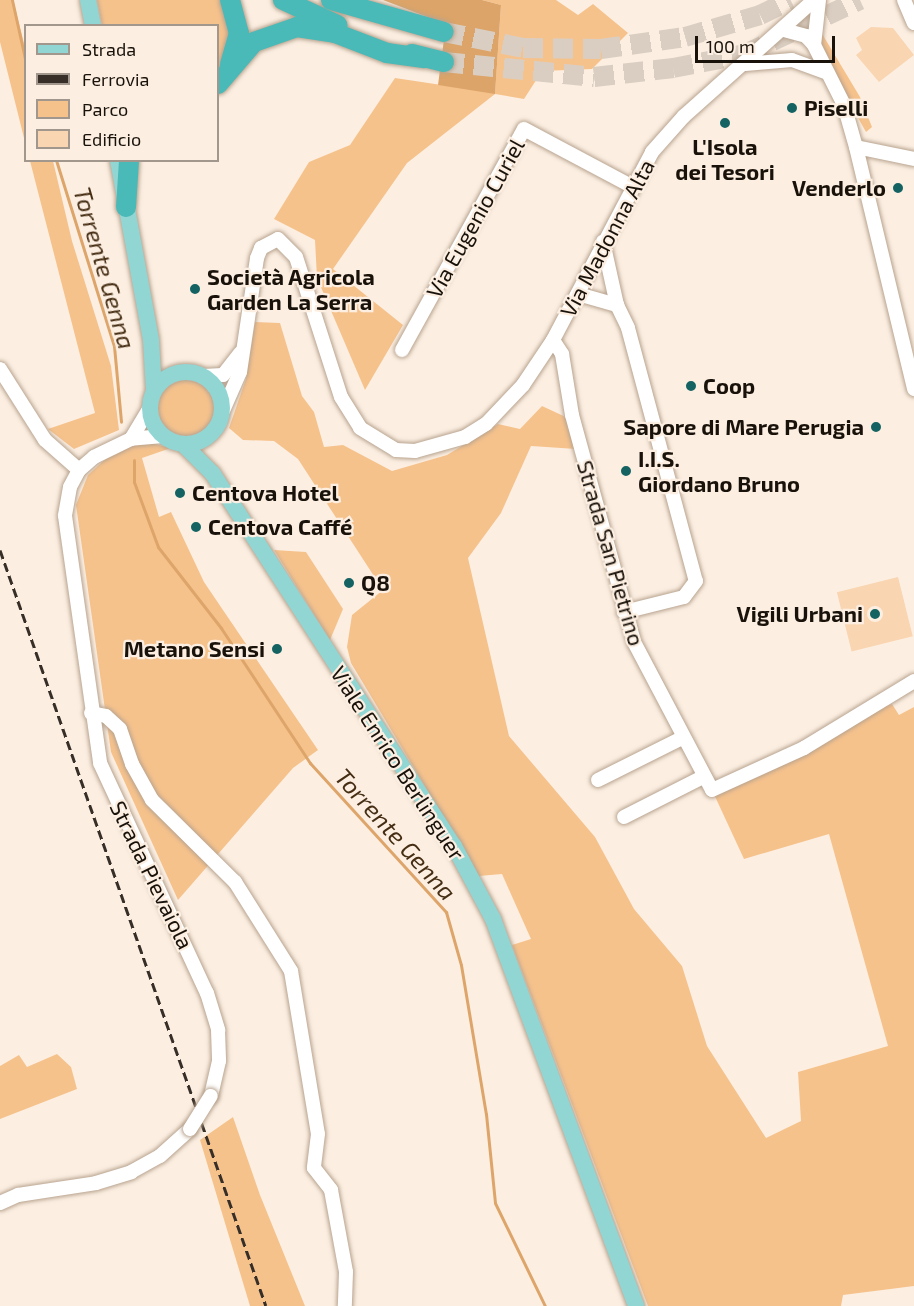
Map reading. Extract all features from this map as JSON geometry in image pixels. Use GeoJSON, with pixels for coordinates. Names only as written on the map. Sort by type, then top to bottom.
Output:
{"type":"FeatureCollection","features":[{"type":"Feature","properties":{"kind":"highway"},"geometry":{"type":"LineString","coordinates":[[223,77],[238,33],[230,0]]}},
{"type":"Feature","properties":{"kind":"highway"},"geometry":{"type":"LineString","coordinates":[[283,0],[424,58]]}},
{"type":"Feature","properties":{"kind":"highway"},"geometry":{"type":"LineString","coordinates":[[331,0],[437,31],[357,0]]}},
{"type":"Feature","properties":{"kind":"highway"},"geometry":{"type":"LineString","coordinates":[[223,77],[254,42],[297,27],[335,33],[387,53],[444,62]]}},
{"type":"Feature","properties":{"kind":"highway"},"geometry":{"type":"LineString","coordinates":[[126,207],[129,162]]}},
{"type":"Feature","properties":{"kind":"main road"},"geometry":{"type":"LineString","coordinates":[[88,0],[93,24]]}},
{"type":"Feature","properties":{"kind":"main road"},"geometry":{"type":"LineString","coordinates":[[118,162],[151,340],[154,390],[150,409],[163,436],[183,444],[202,440],[213,431],[222,413],[218,391],[203,375],[182,372],[169,376],[154,390]]}},
{"type":"Feature","properties":{"kind":"main road"},"geometry":{"type":"LineString","coordinates":[[151,340],[182,372]]}},
{"type":"Feature","properties":{"kind":"main road"},"geometry":{"type":"LineString","coordinates":[[213,431],[213,474]]}},
{"type":"Feature","properties":{"kind":"main road","name":"Viale Enrico Berlinguer"},"geometry":{"type":"LineString","coordinates":[[183,444],[213,474],[454,846],[493,919],[636,1306]]}},
{"type":"Feature","properties":{"kind":"street","name":"Via Madonna Alta"},"geometry":{"type":"LineString","coordinates":[[553,340],[631,186],[669,130],[784,30],[814,0]]}},
{"type":"Feature","properties":{"kind":"street"},"geometry":{"type":"LineString","coordinates":[[814,45],[819,0]]}},
{"type":"Feature","properties":{"kind":"street"},"geometry":{"type":"LineString","coordinates":[[904,0],[914,23]]}},
{"type":"Feature","properties":{"kind":"street"},"geometry":{"type":"LineString","coordinates":[[792,60],[785,49],[784,30],[806,36],[814,45],[825,72],[844,105],[914,389]]}},
{"type":"Feature","properties":{"kind":"street"},"geometry":{"type":"LineString","coordinates":[[743,64],[792,60],[825,72]]}},
{"type":"Feature","properties":{"kind":"street","name":"Via Eugenio Curiel"},"geometry":{"type":"LineString","coordinates":[[402,350],[524,129],[530,129],[631,186]]}},
{"type":"Feature","properties":{"kind":"street"},"geometry":{"type":"LineString","coordinates":[[856,147],[914,159]]}},
{"type":"Feature","properties":{"kind":"street"},"geometry":{"type":"LineString","coordinates":[[222,413],[240,372],[257,258],[261,248],[278,239],[296,257],[348,412],[377,442],[396,450],[441,446],[486,424],[523,385],[553,340]]}},
{"type":"Feature","properties":{"kind":"street"},"geometry":{"type":"LineString","coordinates":[[603,241],[617,305],[628,328],[696,581],[684,597],[624,612]]}},
{"type":"Feature","properties":{"kind":"street"},"geometry":{"type":"LineString","coordinates":[[588,274],[610,279]]}},
{"type":"Feature","properties":{"kind":"street"},"geometry":{"type":"LineString","coordinates":[[578,294],[617,305]]}},
{"type":"Feature","properties":{"kind":"street","name":"Strada San Pietrino"},"geometry":{"type":"LineString","coordinates":[[553,340],[562,354],[573,415],[624,612],[634,642],[682,738],[712,790],[813,743],[914,681]]}},
{"type":"Feature","properties":{"kind":"street"},"geometry":{"type":"LineString","coordinates":[[203,375],[223,375],[242,352]]}},
{"type":"Feature","properties":{"kind":"street"},"geometry":{"type":"LineString","coordinates":[[0,369],[45,440],[79,470],[131,439],[163,436]]}},
{"type":"Feature","properties":{"kind":"street"},"geometry":{"type":"LineString","coordinates":[[131,439],[150,409]]}},
{"type":"Feature","properties":{"kind":"street","name":"Strada Pievaiola"},"geometry":{"type":"LineString","coordinates":[[0,1203],[130,1172],[160,1156],[190,1128],[211,1095],[219,1061],[218,1030],[207,993],[110,787],[91,713],[65,516],[66,499],[79,470]]}},
{"type":"Feature","properties":{"kind":"street"},"geometry":{"type":"LineString","coordinates":[[91,713],[114,721],[152,800],[223,869],[254,908],[291,971],[302,1049],[318,1134],[314,1168],[332,1190],[346,1272],[345,1306]]}},
{"type":"Feature","properties":{"kind":"street"},"geometry":{"type":"LineString","coordinates":[[598,780],[682,738]]}},
{"type":"Feature","properties":{"kind":"street"},"geometry":{"type":"LineString","coordinates":[[624,817],[703,777]]}},
{"type":"Feature","properties":{"kind":"green space"},"geometry":{"type":"Polygon","coordinates":[[[0,0],[13,0],[24,43],[24,138],[0,42],[0,0]]]}},
{"type":"Feature","properties":{"kind":"green space"},"geometry":{"type":"Polygon","coordinates":[[[97,0],[224,0],[234,46],[219,73],[219,24],[102,24],[97,0]]]}},
{"type":"Feature","properties":{"kind":"green space"},"geometry":{"type":"Polygon","coordinates":[[[482,0],[556,0],[578,15],[593,4],[628,33],[592,69],[542,71],[524,99],[495,94],[407,163],[333,269],[403,325],[365,390],[317,278],[315,240],[274,219],[309,162],[350,145],[395,78],[495,93],[501,5],[482,0]]]}},
{"type":"Feature","properties":{"kind":"green space"},"geometry":{"type":"Polygon","coordinates":[[[827,0],[821,32],[860,97],[872,127],[866,132],[820,50],[818,17],[827,0]]]}},
{"type":"Feature","properties":{"kind":"green space"},"geometry":{"type":"Polygon","coordinates":[[[30,162],[53,162],[72,241],[111,366],[119,430],[74,449],[48,429],[95,413],[30,162]]]}},
{"type":"Feature","properties":{"kind":"green space"},"geometry":{"type":"Polygon","coordinates":[[[255,322],[280,323],[302,396],[314,412],[324,447],[343,445],[392,471],[447,455],[498,424],[520,429],[542,406],[570,419],[576,449],[531,446],[501,513],[468,558],[509,736],[595,837],[634,909],[682,966],[707,1046],[766,1138],[801,1121],[798,1072],[888,1046],[829,834],[744,859],[712,790],[870,711],[892,704],[899,715],[914,707],[914,1286],[843,1295],[841,1306],[648,1306],[512,945],[531,939],[502,874],[479,876],[351,663],[347,647],[352,615],[383,590],[298,459],[274,441],[243,440],[229,428],[246,379],[255,322]]]}},
{"type":"Feature","properties":{"kind":"green space"},"geometry":{"type":"Polygon","coordinates":[[[180,380],[192,380],[202,384],[210,392],[214,408],[210,424],[202,432],[192,436],[180,436],[170,432],[162,424],[158,414],[158,402],[162,392],[170,384],[180,380]]]}},
{"type":"Feature","properties":{"kind":"green space"},"geometry":{"type":"Polygon","coordinates":[[[138,440],[171,448],[142,458],[159,517],[171,512],[204,582],[318,750],[293,768],[178,900],[111,752],[76,505],[88,475],[111,454],[138,440]]]}},
{"type":"Feature","properties":{"kind":"green space"},"geometry":{"type":"Polygon","coordinates":[[[274,550],[306,552],[343,609],[330,640],[274,550]]]}},
{"type":"Feature","properties":{"kind":"green space"},"geometry":{"type":"Polygon","coordinates":[[[57,1054],[71,1067],[77,1089],[0,1119],[0,1066],[19,1055],[27,1067],[57,1054]]]}},
{"type":"Feature","properties":{"kind":"green space"},"geometry":{"type":"Polygon","coordinates":[[[233,1117],[260,1195],[305,1306],[250,1306],[200,1140],[233,1117]]]}},
{"type":"Feature","properties":{"kind":"shaded area"},"geometry":{"type":"Polygon","coordinates":[[[383,0],[482,0],[501,5],[495,94],[438,85],[446,24],[383,0]]]}},
{"type":"Feature","properties":{"kind":"building"},"geometry":{"type":"Polygon","coordinates":[[[871,27],[893,28],[914,55],[879,82],[856,55],[862,50],[856,38],[871,27]]]}},
{"type":"Feature","properties":{"kind":"building","name":"Vigili Urbani"},"geometry":{"type":"Polygon","coordinates":[[[898,577],[913,636],[852,651],[837,592],[898,577]]]}},
{"type":"Feature","properties":{"kind":"waterway","name":"Torrente Genna"},"geometry":{"type":"LineString","coordinates":[[12,0],[24,54]]}},
{"type":"Feature","properties":{"kind":"waterway","name":"Torrente Genna"},"geometry":{"type":"LineString","coordinates":[[57,162],[114,346],[121,422]]}},
{"type":"Feature","properties":{"kind":"waterway","name":"Torrente Genna"},"geometry":{"type":"LineString","coordinates":[[134,460],[134,482],[158,547],[221,628],[310,763],[446,912],[461,965],[486,1114],[495,1203],[545,1306]]}},
{"type":"Feature","properties":{"kind":"tunnel"},"geometry":{"type":"LineString","coordinates":[[444,32],[523,48],[601,49],[685,37],[760,15],[791,0]]}},
{"type":"Feature","properties":{"kind":"tunnel"},"geometry":{"type":"LineString","coordinates":[[444,62],[594,77],[673,68],[745,54],[860,0]]}},
{"type":"Feature","properties":{"kind":"railway"},"geometry":{"type":"LineString","coordinates":[[0,550],[266,1306]]}},
{"type":"Feature","properties":{"kind":"place","name":"Piselli"},"geometry":{"type":"Point","coordinates":[792,108]}},
{"type":"Feature","properties":{"kind":"place","name":"L'Isola dei Tesori"},"geometry":{"type":"Point","coordinates":[725,123]}},
{"type":"Feature","properties":{"kind":"place","name":"Venderlo"},"geometry":{"type":"Point","coordinates":[898,188]}},
{"type":"Feature","properties":{"kind":"place","name":"Società Agricola Garden La Serra"},"geometry":{"type":"Point","coordinates":[195,289]}},
{"type":"Feature","properties":{"kind":"place","name":"Coop"},"geometry":{"type":"Point","coordinates":[691,386]}},
{"type":"Feature","properties":{"kind":"place","name":"Sapore di Mare Perugia"},"geometry":{"type":"Point","coordinates":[876,427]}},
{"type":"Feature","properties":{"kind":"place","name":"I.I.S. Giordano Bruno"},"geometry":{"type":"Point","coordinates":[626,471]}},
{"type":"Feature","properties":{"kind":"place","name":"Centova Hotel"},"geometry":{"type":"Point","coordinates":[180,493]}},
{"type":"Feature","properties":{"kind":"place","name":"Centova Caffé"},"geometry":{"type":"Point","coordinates":[196,527]}},
{"type":"Feature","properties":{"kind":"place","name":"Q8"},"geometry":{"type":"Point","coordinates":[349,583]}},
{"type":"Feature","properties":{"kind":"place","name":"Vigili Urbani"},"geometry":{"type":"Point","coordinates":[875,614]}},
{"type":"Feature","properties":{"kind":"place","name":"Metano Sensi"},"geometry":{"type":"Point","coordinates":[277,649]}}]}
